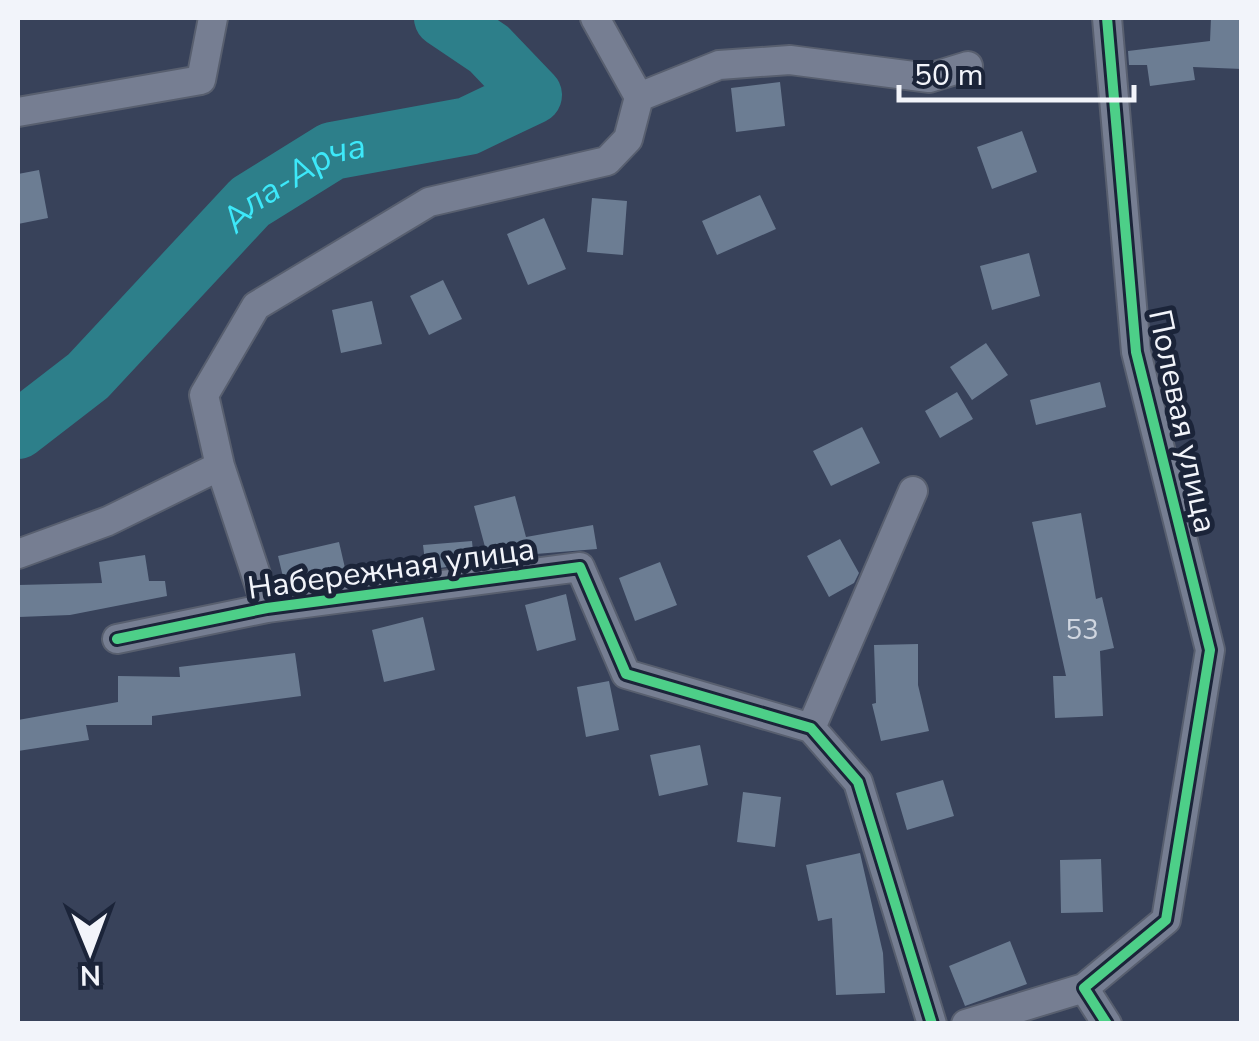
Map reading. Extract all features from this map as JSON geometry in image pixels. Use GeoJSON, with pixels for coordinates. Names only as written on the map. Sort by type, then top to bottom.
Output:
{"type":"FeatureCollection","features":[{"type":"Feature","properties":{"kind":"street"},"geometry":{"type":"LineString","coordinates":[[18,112],[201,80],[213,18]]}},
{"type":"Feature","properties":{"kind":"street"},"geometry":{"type":"LineString","coordinates":[[267,608],[220,466],[204,396],[256,306],[429,202],[607,161],[628,139],[639,97],[595,18]]}},
{"type":"Feature","properties":{"kind":"street","name":"Полевая улица"},"geometry":{"type":"LineString","coordinates":[[1084,988],[1166,920],[1210,650],[1136,352],[1107,18]]}},
{"type":"Feature","properties":{"kind":"street"},"geometry":{"type":"LineString","coordinates":[[639,97],[719,65],[790,60],[929,78],[968,66]]}},
{"type":"Feature","properties":{"kind":"street"},"geometry":{"type":"LineString","coordinates":[[18,554],[108,521],[220,466]]}},
{"type":"Feature","properties":{"kind":"street"},"geometry":{"type":"LineString","coordinates":[[913,491],[810,728],[858,782],[932,1024]]}},
{"type":"Feature","properties":{"kind":"street","name":"Набережная улица"},"geometry":{"type":"LineString","coordinates":[[117,639],[267,608],[580,567],[626,674],[810,728]]}},
{"type":"Feature","properties":{"kind":"street"},"geometry":{"type":"LineString","coordinates":[[966,1024],[1084,988],[1107,1024]]}},
{"type":"Feature","properties":{"kind":"building"},"geometry":{"type":"Polygon","coordinates":[[[1211,18],[1242,18],[1242,69],[1193,67],[1195,80],[1150,86],[1147,65],[1129,65],[1128,51],[1210,41],[1211,18]]]}},
{"type":"Feature","properties":{"kind":"building"},"geometry":{"type":"Polygon","coordinates":[[[780,82],[785,126],[736,132],[731,88],[780,82]]]}},
{"type":"Feature","properties":{"kind":"building"},"geometry":{"type":"Polygon","coordinates":[[[1022,131],[1037,172],[992,189],[977,147],[1022,131]]]}},
{"type":"Feature","properties":{"kind":"building"},"geometry":{"type":"Polygon","coordinates":[[[39,170],[48,218],[18,224],[18,174],[39,170]]]}},
{"type":"Feature","properties":{"kind":"building"},"geometry":{"type":"Polygon","coordinates":[[[760,195],[776,229],[717,255],[702,221],[760,195]]]}},
{"type":"Feature","properties":{"kind":"building"},"geometry":{"type":"Polygon","coordinates":[[[592,198],[627,201],[623,255],[587,252],[592,198]]]}},
{"type":"Feature","properties":{"kind":"building"},"geometry":{"type":"Polygon","coordinates":[[[544,218],[566,269],[528,285],[507,234],[544,218]]]}},
{"type":"Feature","properties":{"kind":"building"},"geometry":{"type":"Polygon","coordinates":[[[1029,253],[1040,296],[992,310],[980,266],[1029,253]]]}},
{"type":"Feature","properties":{"kind":"building"},"geometry":{"type":"Polygon","coordinates":[[[443,280],[462,319],[429,335],[410,296],[443,280]]]}},
{"type":"Feature","properties":{"kind":"building"},"geometry":{"type":"Polygon","coordinates":[[[372,301],[382,344],[341,353],[332,310],[372,301]]]}},
{"type":"Feature","properties":{"kind":"building"},"geometry":{"type":"Polygon","coordinates":[[[986,343],[1008,375],[972,400],[950,367],[986,343]]]}},
{"type":"Feature","properties":{"kind":"building"},"geometry":{"type":"Polygon","coordinates":[[[1100,382],[1106,407],[1036,425],[1030,400],[1100,382]]]}},
{"type":"Feature","properties":{"kind":"building"},"geometry":{"type":"Polygon","coordinates":[[[957,392],[973,419],[940,438],[925,411],[957,392]]]}},
{"type":"Feature","properties":{"kind":"building"},"geometry":{"type":"Polygon","coordinates":[[[862,427],[880,463],[831,486],[813,451],[862,427]]]}},
{"type":"Feature","properties":{"kind":"building"},"geometry":{"type":"Polygon","coordinates":[[[515,496],[526,537],[593,525],[597,549],[488,558],[474,506],[515,496]]]}},
{"type":"Feature","properties":{"kind":"building"},"geometry":{"type":"Polygon","coordinates":[[[1081,513],[1096,599],[1102,597],[1114,648],[1100,651],[1103,716],[1055,718],[1053,676],[1066,676],[1032,522],[1081,513]]]}},
{"type":"Feature","properties":{"kind":"building"},"geometry":{"type":"Polygon","coordinates":[[[840,539],[859,573],[854,583],[829,597],[807,556],[840,539]]]}},
{"type":"Feature","properties":{"kind":"building"},"geometry":{"type":"Polygon","coordinates":[[[472,541],[474,563],[426,570],[423,545],[472,541]]]}},
{"type":"Feature","properties":{"kind":"building"},"geometry":{"type":"Polygon","coordinates":[[[339,542],[345,568],[284,581],[278,556],[339,542]]]}},
{"type":"Feature","properties":{"kind":"building"},"geometry":{"type":"Polygon","coordinates":[[[145,555],[149,581],[165,581],[167,596],[70,615],[19,617],[18,585],[102,583],[99,562],[145,555]]]}},
{"type":"Feature","properties":{"kind":"building"},"geometry":{"type":"Polygon","coordinates":[[[660,562],[677,605],[635,621],[619,578],[660,562]]]}},
{"type":"Feature","properties":{"kind":"building"},"geometry":{"type":"Polygon","coordinates":[[[566,594],[576,640],[537,651],[525,605],[566,594]]]}},
{"type":"Feature","properties":{"kind":"building"},"geometry":{"type":"Polygon","coordinates":[[[423,617],[435,670],[384,682],[372,630],[423,617]]]}},
{"type":"Feature","properties":{"kind":"building"},"geometry":{"type":"Polygon","coordinates":[[[918,644],[918,685],[929,731],[881,741],[872,704],[876,703],[874,645],[918,644]]]}},
{"type":"Feature","properties":{"kind":"building"},"geometry":{"type":"Polygon","coordinates":[[[295,653],[301,696],[152,716],[152,725],[86,725],[89,740],[18,751],[18,720],[118,702],[118,676],[180,677],[179,667],[295,653]]]}},
{"type":"Feature","properties":{"kind":"building"},"geometry":{"type":"Polygon","coordinates":[[[609,681],[619,730],[586,737],[577,687],[609,681]]]}},
{"type":"Feature","properties":{"kind":"building"},"geometry":{"type":"Polygon","coordinates":[[[700,745],[708,785],[659,796],[650,755],[700,745]]]}},
{"type":"Feature","properties":{"kind":"building"},"geometry":{"type":"Polygon","coordinates":[[[943,780],[954,816],[907,830],[896,793],[943,780]]]}},
{"type":"Feature","properties":{"kind":"building"},"geometry":{"type":"Polygon","coordinates":[[[743,792],[781,797],[775,847],[737,842],[743,792]]]}},
{"type":"Feature","properties":{"kind":"building"},"geometry":{"type":"Polygon","coordinates":[[[860,853],[883,953],[885,993],[836,995],[832,918],[818,921],[806,865],[860,853]]]}},
{"type":"Feature","properties":{"kind":"building"},"geometry":{"type":"Polygon","coordinates":[[[1101,859],[1103,912],[1061,913],[1060,860],[1101,859]]]}},
{"type":"Feature","properties":{"kind":"building"},"geometry":{"type":"Polygon","coordinates":[[[1010,941],[1027,984],[965,1006],[949,966],[1010,941]]]}},
{"type":"Feature","properties":{"kind":"waterway","name":"Ала-Арча"},"geometry":{"type":"LineString","coordinates":[[18,430],[88,376],[250,202],[332,151],[468,126],[533,95],[489,49],[443,18]]}},
{"type":"Feature","properties":{"kind":"cycle path"},"geometry":{"type":"LineString","coordinates":[[1107,18],[1136,352],[1210,650],[1166,920],[1084,988],[1107,1024]]}},
{"type":"Feature","properties":{"kind":"cycle path"},"geometry":{"type":"LineString","coordinates":[[117,639],[267,608],[580,567],[626,674],[811,728],[858,782],[932,1024]]}}]}
